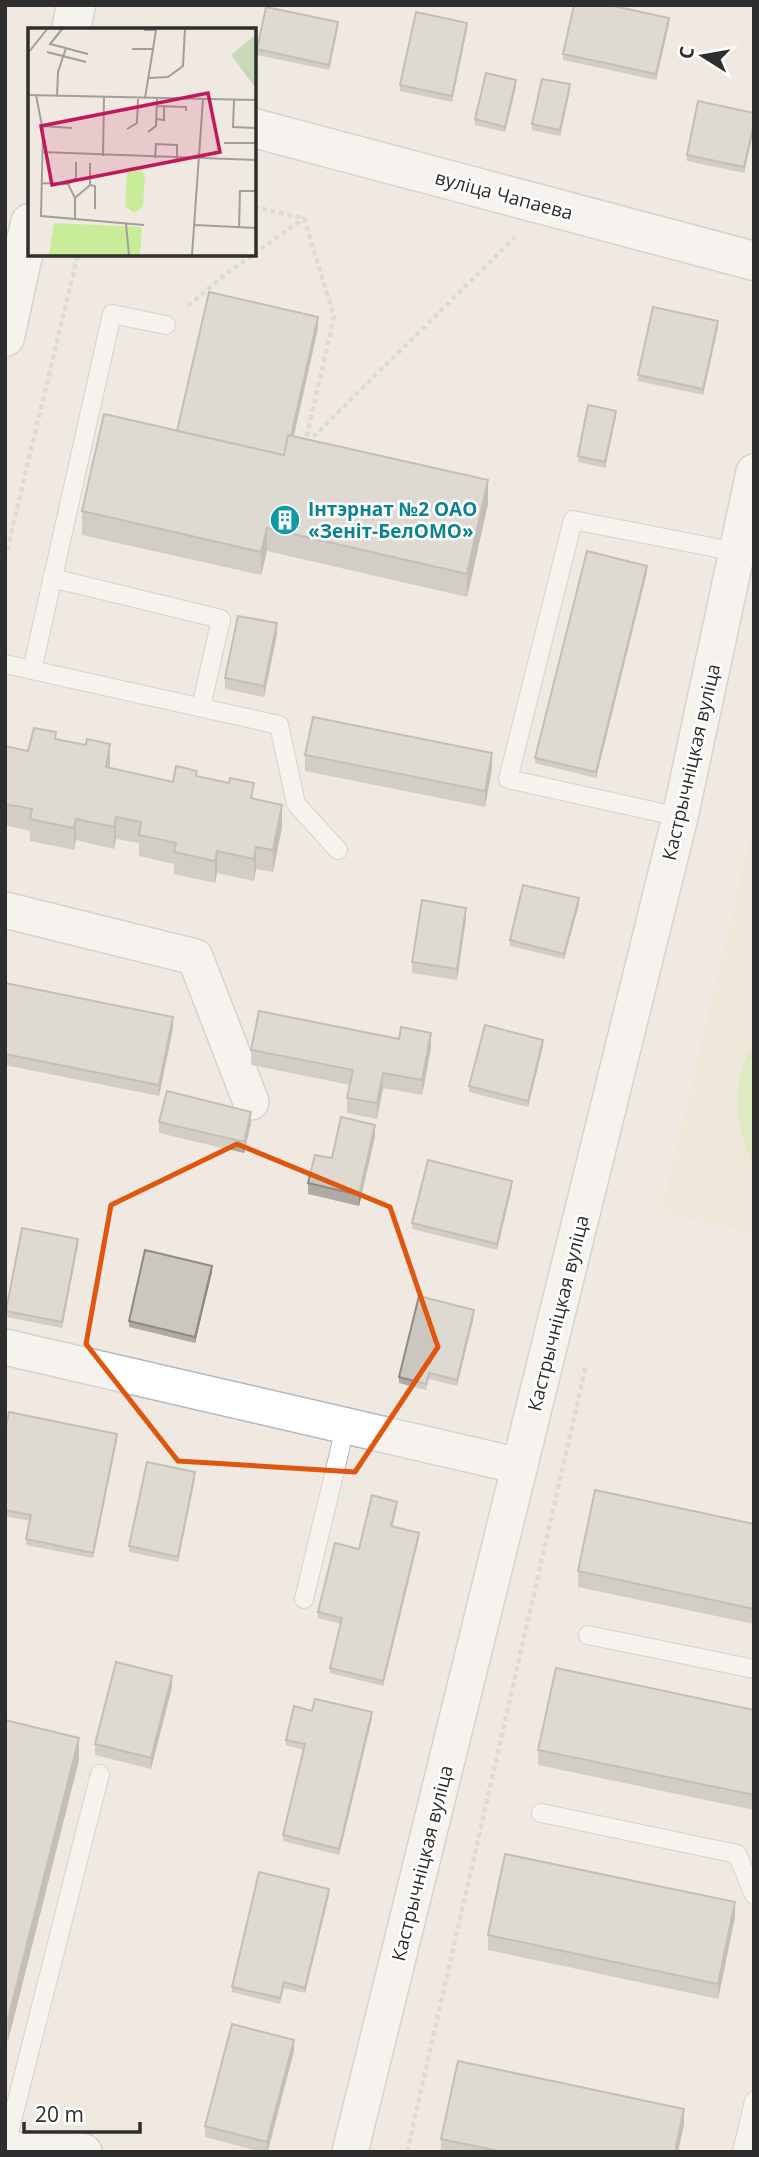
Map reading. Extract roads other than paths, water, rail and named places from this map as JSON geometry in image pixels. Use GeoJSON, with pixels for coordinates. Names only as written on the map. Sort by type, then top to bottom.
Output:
{"type":"FeatureCollection","features":[{"type":"Feature","properties":{"kind":"main road"},"geometry":{"type":"LineString","coordinates":[[71,28],[76,5]]}},
{"type":"Feature","properties":{"kind":"main road","name":"вуліца Чапаева"},"geometry":{"type":"LineString","coordinates":[[256,129],[754,261]]}},
{"type":"Feature","properties":{"kind":"main road"},"geometry":{"type":"LineString","coordinates":[[5,337],[28,232]]}},
{"type":"Feature","properties":{"kind":"street","name":"Кастрычніцкая вуліца"},"geometry":{"type":"LineString","coordinates":[[350,2152],[680,817],[754,471]]}},
{"type":"Feature","properties":{"kind":"street"},"geometry":{"type":"LineString","coordinates":[[5,910],[195,957],[251,1102]]}},
{"type":"Feature","properties":{"kind":"street"},"geometry":{"type":"LineString","coordinates":[[5,1347],[520,1466]]}},
{"type":"Feature","properties":{"kind":"street"},"geometry":{"type":"LineString","coordinates":[[5,2149],[69,2149],[84,2152]]}},
{"type":"Feature","properties":{"kind":"lane"},"geometry":{"type":"LineString","coordinates":[[32,670],[112,314],[166,325]]}},
{"type":"Feature","properties":{"kind":"lane"},"geometry":{"type":"LineString","coordinates":[[680,817],[508,779],[573,520],[737,552]]}},
{"type":"Feature","properties":{"kind":"lane"},"geometry":{"type":"LineString","coordinates":[[52,578],[221,619],[201,707]]}},
{"type":"Feature","properties":{"kind":"lane"},"geometry":{"type":"LineString","coordinates":[[5,664],[279,725],[296,804],[338,850]]}},
{"type":"Feature","properties":{"kind":"lane"},"geometry":{"type":"LineString","coordinates":[[304,1600],[345,1424]]}},
{"type":"Feature","properties":{"kind":"lane"},"geometry":{"type":"LineString","coordinates":[[588,1635],[754,1669]]}},
{"type":"Feature","properties":{"kind":"lane"},"geometry":{"type":"LineString","coordinates":[[5,2149],[100,1774]]}},
{"type":"Feature","properties":{"kind":"lane"},"geometry":{"type":"LineString","coordinates":[[541,1813],[737,1854],[754,1895]]}},
{"type":"Feature","properties":{"kind":"lane"},"geometry":{"type":"LineString","coordinates":[[743,2152],[754,2101]]}},
{"type":"Feature","properties":{"kind":"place","name":"Інтэрнат №2 ОАО «Зеніт-БелОМО»"},"geometry":{"type":"Point","coordinates":[285,520]}}]}
